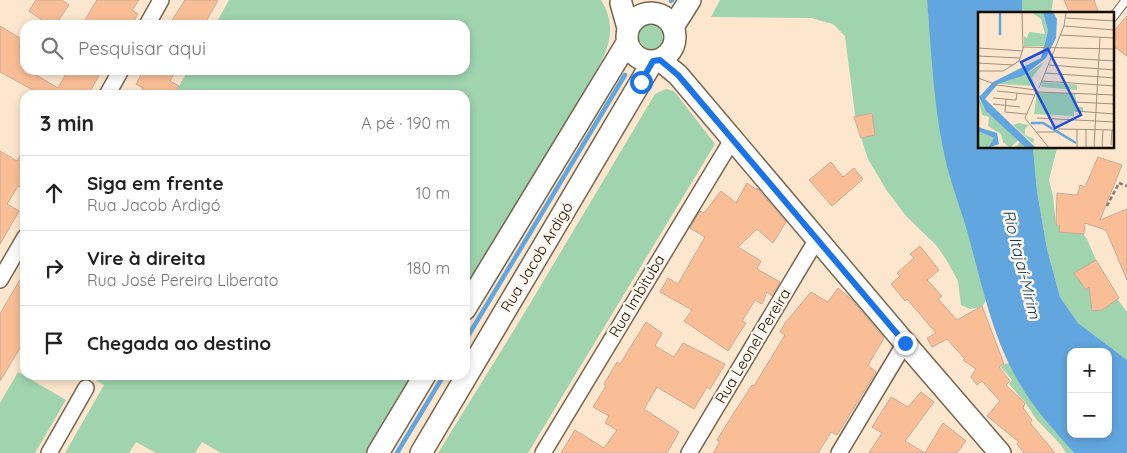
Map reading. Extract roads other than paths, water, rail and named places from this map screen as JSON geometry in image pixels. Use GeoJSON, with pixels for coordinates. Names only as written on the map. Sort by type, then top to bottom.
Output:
{"type":"FeatureCollection","features":[{"type":"Feature","properties":{"kind":"main road"},"geometry":{"type":"LineString","coordinates":[[673,27],[690,0]]}},
{"type":"Feature","properties":{"kind":"main road"},"geometry":{"type":"LineString","coordinates":[[620,2],[639,20]]}},
{"type":"Feature","properties":{"kind":"main road"},"geometry":{"type":"LineString","coordinates":[[470,302],[639,20],[660,14],[670,21],[673,27],[675,42],[662,56],[646,61],[634,55],[639,20]]}},
{"type":"Feature","properties":{"kind":"main road"},"geometry":{"type":"LineString","coordinates":[[662,56],[993,450]]}},
{"type":"Feature","properties":{"kind":"main road","name":"Rua Jacob Ardigó"},"geometry":{"type":"LineString","coordinates":[[470,372],[662,56]]}},
{"type":"Feature","properties":{"kind":"main road"},"geometry":{"type":"LineString","coordinates":[[378,453],[422,380]]}},
{"type":"Feature","properties":{"kind":"main road","name":"Rua Jacob Ardigó"},"geometry":{"type":"LineString","coordinates":[[421,453],[465,380]]}},
{"type":"Feature","properties":{"kind":"street"},"geometry":{"type":"LineString","coordinates":[[150,20],[162,0]]}},
{"type":"Feature","properties":{"kind":"street"},"geometry":{"type":"LineString","coordinates":[[110,90],[118,75]]}},
{"type":"Feature","properties":{"kind":"street","name":"Rua Imbituba"},"geometry":{"type":"LineString","coordinates":[[543,453],[732,140]]}},
{"type":"Feature","properties":{"kind":"street","name":"Rua Leonel Pereira"},"geometry":{"type":"LineString","coordinates":[[690,453],[817,239]]}},
{"type":"Feature","properties":{"kind":"street"},"geometry":{"type":"LineString","coordinates":[[0,280],[20,246]]}},
{"type":"Feature","properties":{"kind":"street"},"geometry":{"type":"LineString","coordinates":[[839,453],[905,343]]}},
{"type":"Feature","properties":{"kind":"street"},"geometry":{"type":"LineString","coordinates":[[49,453],[86,388]]}},
{"type":"Feature","properties":{"kind":"lane"},"geometry":{"type":"LineString","coordinates":[[1114,16],[1126,0]]}},
{"type":"Feature","properties":{"kind":"water","name":"Rio Itajaí-Mirim"},"geometry":{"type":"Polygon","coordinates":[[[927,0],[1022,0],[1022,12],[978,12],[978,149],[1033,149],[1037,191],[1047,249],[1060,297],[1078,323],[1111,348],[1067,348],[1067,438],[1112,438],[1112,349],[1127,360],[1127,453],[1074,453],[1045,420],[1011,368],[997,335],[986,301],[970,240],[950,177],[937,112],[927,0]]]}},
{"type":"Feature","properties":{"kind":"waterway"},"geometry":{"type":"LineString","coordinates":[[470,333],[625,75]]}},
{"type":"Feature","properties":{"kind":"waterway"},"geometry":{"type":"LineString","coordinates":[[397,453],[441,380]]}}]}
